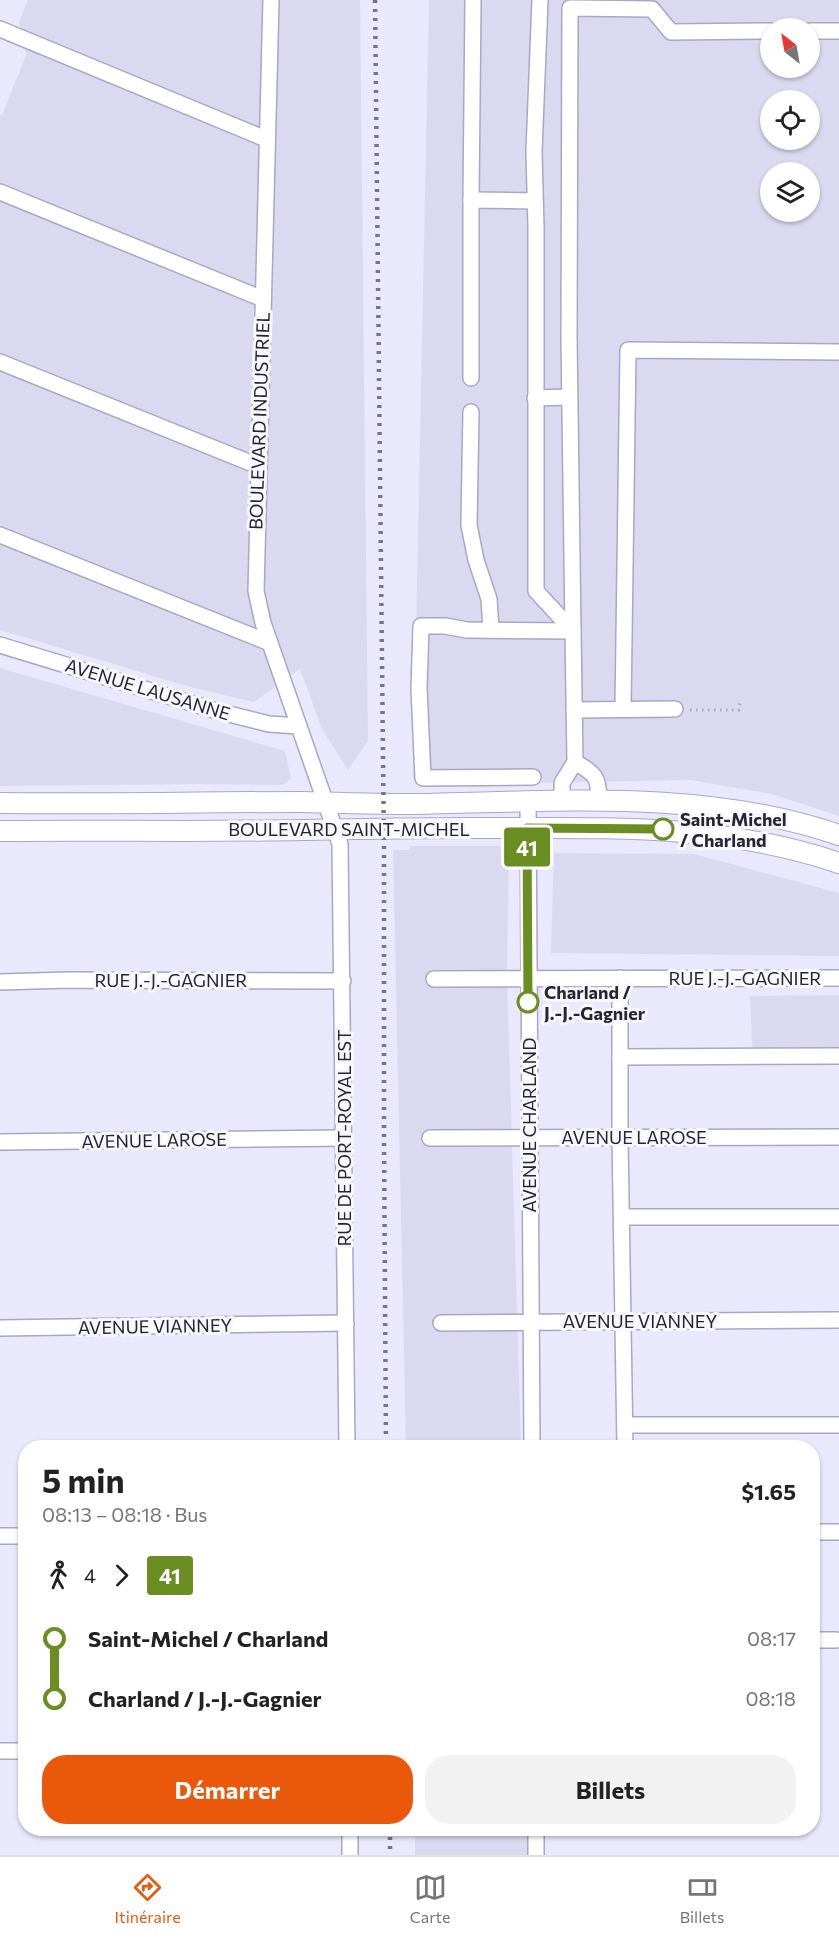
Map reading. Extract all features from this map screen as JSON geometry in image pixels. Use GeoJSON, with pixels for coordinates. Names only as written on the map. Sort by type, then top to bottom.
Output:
{"type":"FeatureCollection","features":[{"type":"Feature","properties":{"kind":"main road","name":"BOULEVARD SAINT-MICHEL"},"geometry":{"type":"LineString","coordinates":[[0,803],[669,802],[723,807],[771,816],[839,835]]}},
{"type":"Feature","properties":{"kind":"main road","name":"BOULEVARD SAINT-MICHEL"},"geometry":{"type":"LineString","coordinates":[[0,831],[637,829],[707,833],[776,845],[839,863]]}},
{"type":"Feature","properties":{"kind":"street","name":"BOULEVARD INDUSTRIEL"},"geometry":{"type":"LineString","coordinates":[[270,0],[256,591],[257,603],[270,643],[335,829]]}},
{"type":"Feature","properties":{"kind":"street"},"geometry":{"type":"LineString","coordinates":[[471,378],[473,0]]}},
{"type":"Feature","properties":{"kind":"street"},"geometry":{"type":"LineString","coordinates":[[540,0],[534,152],[536,591],[573,631]]}},
{"type":"Feature","properties":{"kind":"street"},"geometry":{"type":"LineString","coordinates":[[562,801],[562,783],[575,762],[569,397],[570,8],[652,9],[671,32],[760,31]]}},
{"type":"Feature","properties":{"kind":"street"},"geometry":{"type":"LineString","coordinates":[[0,29],[266,139]]}},
{"type":"Feature","properties":{"kind":"street"},"geometry":{"type":"LineString","coordinates":[[820,31],[839,31]]}},
{"type":"Feature","properties":{"kind":"street"},"geometry":{"type":"LineString","coordinates":[[0,192],[263,299]]}},
{"type":"Feature","properties":{"kind":"street"},"geometry":{"type":"LineString","coordinates":[[471,200],[535,201]]}},
{"type":"Feature","properties":{"kind":"street"},"geometry":{"type":"LineString","coordinates":[[623,710],[628,350],[839,352]]}},
{"type":"Feature","properties":{"kind":"street"},"geometry":{"type":"LineString","coordinates":[[0,362],[258,466]]}},
{"type":"Feature","properties":{"kind":"street"},"geometry":{"type":"LineString","coordinates":[[535,398],[569,397]]}},
{"type":"Feature","properties":{"kind":"street"},"geometry":{"type":"LineString","coordinates":[[471,412],[469,525],[476,560],[489,599],[491,630]]}},
{"type":"Feature","properties":{"kind":"street"},"geometry":{"type":"LineString","coordinates":[[0,535],[270,643]]}},
{"type":"Feature","properties":{"kind":"street"},"geometry":{"type":"LineString","coordinates":[[533,777],[423,778],[419,688],[421,626],[445,626],[467,630],[573,631]]}},
{"type":"Feature","properties":{"kind":"street","name":"AVENUE LAUSANNE"},"geometry":{"type":"LineString","coordinates":[[0,645],[217,711],[269,724],[298,726]]}},
{"type":"Feature","properties":{"kind":"street"},"geometry":{"type":"LineString","coordinates":[[574,710],[675,709]]}},
{"type":"Feature","properties":{"kind":"street"},"geometry":{"type":"LineString","coordinates":[[575,762],[596,777],[599,786],[599,801]]}},
{"type":"Feature","properties":{"kind":"street"},"geometry":{"type":"LineString","coordinates":[[453,779],[454,803]]}},
{"type":"Feature","properties":{"kind":"street","name":"AVENUE CHARLAND"},"geometry":{"type":"LineString","coordinates":[[528,802],[532,1440]]}},
{"type":"Feature","properties":{"kind":"street","name":"RUE DE PORT-ROYAL EST"},"geometry":{"type":"LineString","coordinates":[[335,829],[340,844],[343,981],[347,1440]]}},
{"type":"Feature","properties":{"kind":"street"},"geometry":{"type":"LineString","coordinates":[[620,978],[625,1440]]}},
{"type":"Feature","properties":{"kind":"street","name":"RUE J.-J.-GAGNIER"},"geometry":{"type":"LineString","coordinates":[[434,979],[839,978]]}},
{"type":"Feature","properties":{"kind":"street","name":"RUE J.-J.-GAGNIER"},"geometry":{"type":"LineString","coordinates":[[0,982],[68,980],[343,981]]}},
{"type":"Feature","properties":{"kind":"street"},"geometry":{"type":"LineString","coordinates":[[620,1057],[839,1056]]}},
{"type":"Feature","properties":{"kind":"street","name":"AVENUE LAROSE"},"geometry":{"type":"LineString","coordinates":[[430,1138],[839,1137]]}},
{"type":"Feature","properties":{"kind":"street","name":"AVENUE LAROSE"},"geometry":{"type":"LineString","coordinates":[[0,1142],[345,1138]]}},
{"type":"Feature","properties":{"kind":"street"},"geometry":{"type":"LineString","coordinates":[[622,1217],[839,1216]]}},
{"type":"Feature","properties":{"kind":"street","name":"AVENUE VIANNEY"},"geometry":{"type":"LineString","coordinates":[[441,1323],[839,1320]]}},
{"type":"Feature","properties":{"kind":"street","name":"AVENUE VIANNEY"},"geometry":{"type":"LineString","coordinates":[[0,1328],[346,1323]]}},
{"type":"Feature","properties":{"kind":"street"},"geometry":{"type":"LineString","coordinates":[[625,1425],[839,1425]]}},
{"type":"Feature","properties":{"kind":"street"},"geometry":{"type":"LineString","coordinates":[[820,1532],[839,1532]]}},
{"type":"Feature","properties":{"kind":"street"},"geometry":{"type":"LineString","coordinates":[[0,1536],[18,1536]]}},
{"type":"Feature","properties":{"kind":"street"},"geometry":{"type":"LineString","coordinates":[[820,1640],[836,1640]]}},
{"type":"Feature","properties":{"kind":"street"},"geometry":{"type":"LineString","coordinates":[[0,1751],[18,1751]]}},
{"type":"Feature","properties":{"kind":"street"},"geometry":{"type":"LineString","coordinates":[[350,1836],[350,1855]]}},
{"type":"Feature","properties":{"kind":"street"},"geometry":{"type":"LineString","coordinates":[[536,1836],[536,1855]]}},
{"type":"Feature","properties":{"kind":"path"},"geometry":{"type":"LineString","coordinates":[[692,710],[739,710],[740,700]]}},
{"type":"Feature","properties":{"kind":"shaded area"},"geometry":{"type":"Polygon","coordinates":[[[28,0],[360,0],[368,741],[348,770],[322,729],[300,669],[254,702],[190,687],[0,630],[0,114],[2,115],[26,55],[19,22],[28,0]]]}},
{"type":"Feature","properties":{"kind":"shaded area"},"geometry":{"type":"Polygon","coordinates":[[[429,0],[839,0],[839,816],[772,794],[690,780],[421,785],[413,779],[429,0]]]}},
{"type":"Feature","properties":{"kind":"shaded area"},"geometry":{"type":"Polygon","coordinates":[[[0,668],[285,751],[291,779],[283,785],[0,786],[0,668]]]}},
{"type":"Feature","properties":{"kind":"shaded area"},"geometry":{"type":"Polygon","coordinates":[[[410,846],[500,846],[509,851],[507,976],[521,1440],[406,1440],[393,850],[410,850],[410,846]]]}},
{"type":"Feature","properties":{"kind":"shaded area"},"geometry":{"type":"Polygon","coordinates":[[[554,853],[694,854],[839,893],[839,956],[551,953],[554,853]]]}},
{"type":"Feature","properties":{"kind":"shaded area"},"geometry":{"type":"Polygon","coordinates":[[[839,995],[839,1062],[753,1063],[750,996],[839,995]]]}},
{"type":"Feature","properties":{"kind":"shaded area"},"geometry":{"type":"Polygon","coordinates":[[[415,1836],[533,1836],[534,1855],[415,1855],[415,1836]]]}},
{"type":"Feature","properties":{"kind":"railway"},"geometry":{"type":"LineString","coordinates":[[375,0],[384,850],[386,1440]]}},
{"type":"Feature","properties":{"kind":"railway"},"geometry":{"type":"LineString","coordinates":[[390,1836],[390,1855]]}},
{"type":"Feature","properties":{"kind":"bus line","name":"41"},"geometry":{"type":"LineString","coordinates":[[528,1002],[527,828],[663,829]]}},
{"type":"Feature","properties":{"kind":"place","name":"Saint-Michel / Charland"},"geometry":{"type":"Point","coordinates":[663,829]}},
{"type":"Feature","properties":{"kind":"place","name":"Charland / J.-J.-Gagnier"},"geometry":{"type":"Point","coordinates":[528,1002]}}]}
